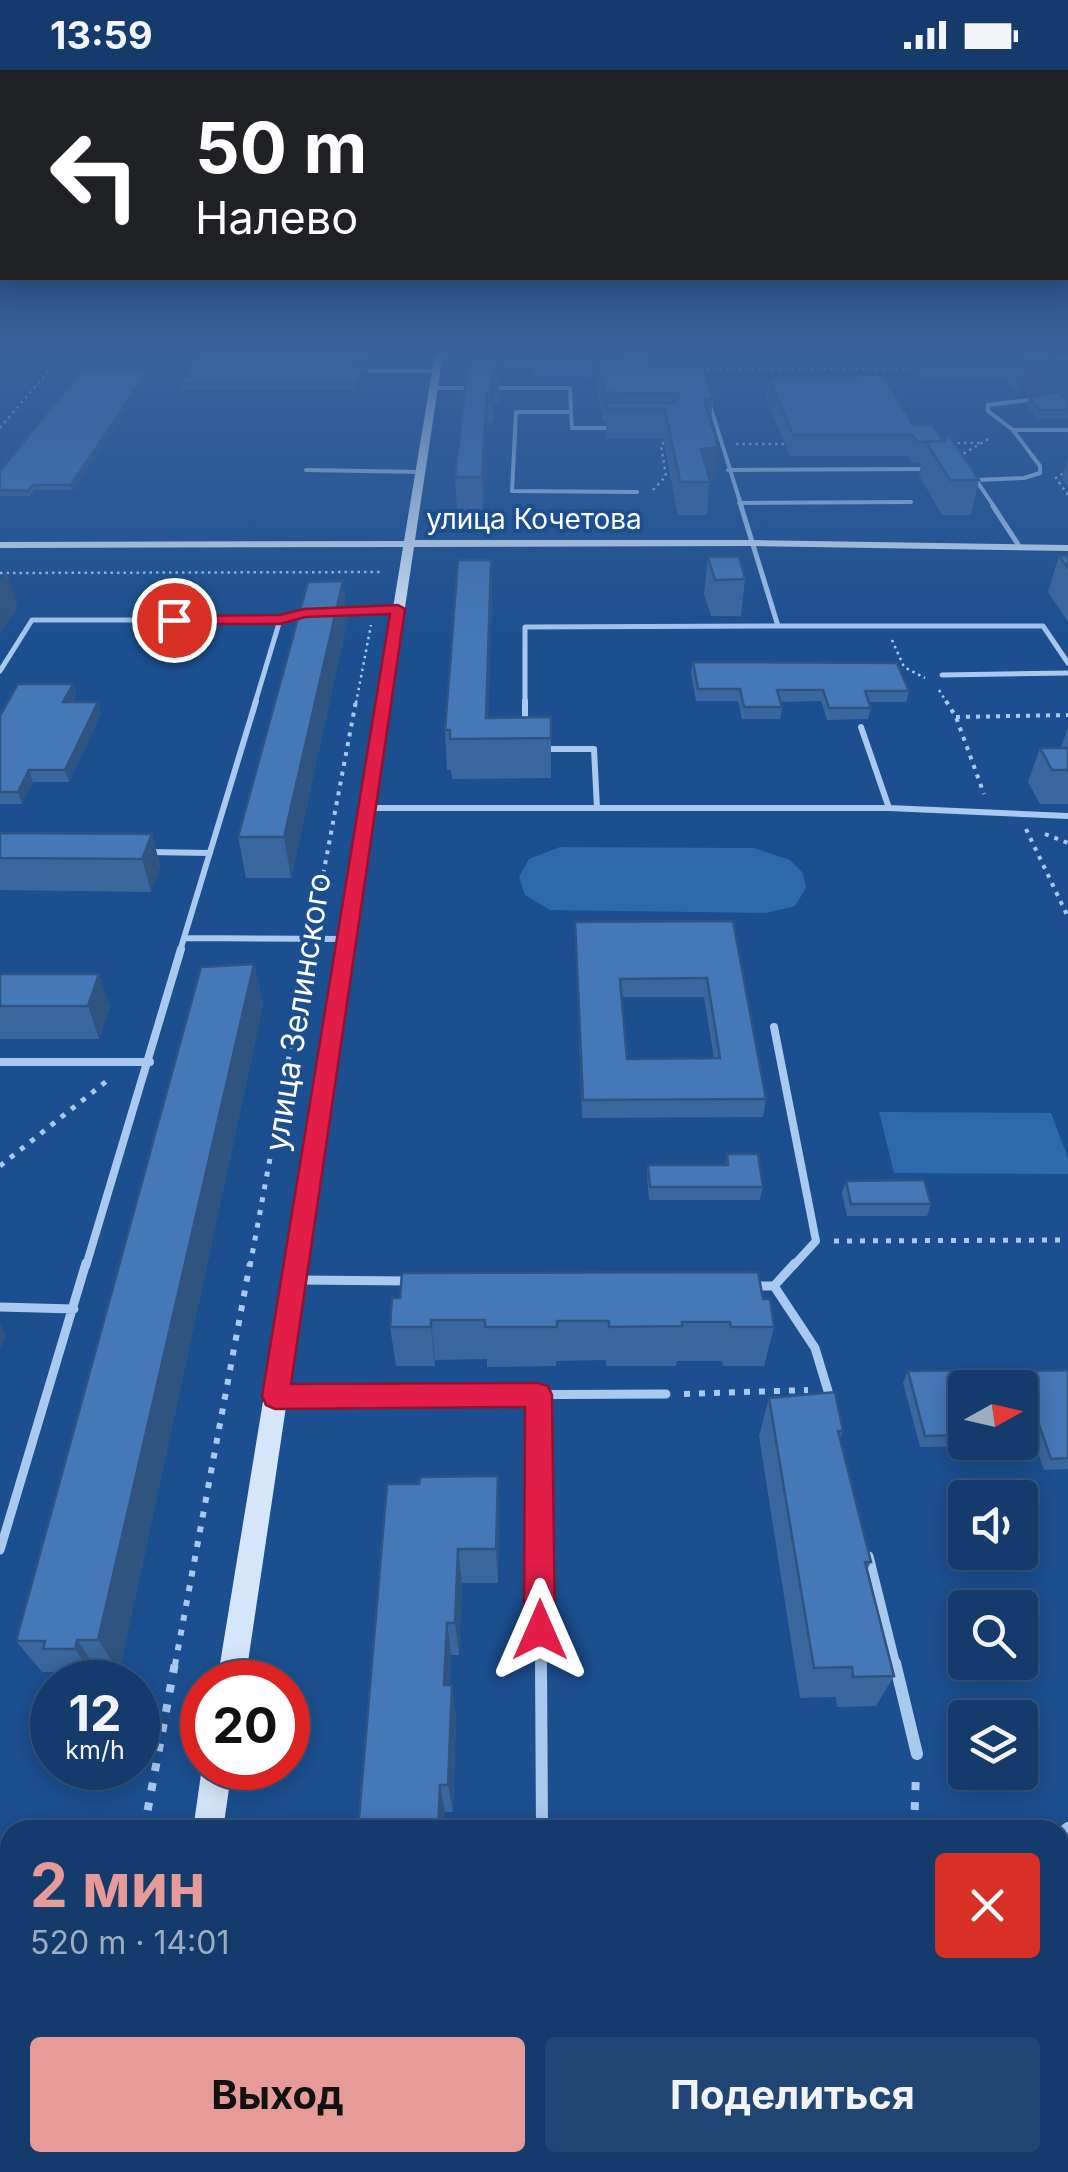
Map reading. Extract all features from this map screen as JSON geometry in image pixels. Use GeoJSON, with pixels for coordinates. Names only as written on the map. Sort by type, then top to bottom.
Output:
{"type":"FeatureCollection","features":[{"type":"Feature","properties":{"kind":"street","name":"улица Зелинского"},"geometry":{"type":"LineString","coordinates":[[234,1660],[398,609],[399,545],[424,452]]}},
{"type":"Feature","properties":{"kind":"street","name":"улица Кочетова"},"geometry":{"type":"LineString","coordinates":[[0,544],[754,543],[1068,548]]}},
{"type":"Feature","properties":{"kind":"street"},"geometry":{"type":"LineString","coordinates":[[210,1820],[214,1790]]}},
{"type":"Feature","properties":{"kind":"lane"},"geometry":{"type":"LineString","coordinates":[[514,452],[512,491],[636,492]]}},
{"type":"Feature","properties":{"kind":"lane"},"geometry":{"type":"LineString","coordinates":[[723,452],[778,626]]}},
{"type":"Feature","properties":{"kind":"lane"},"geometry":{"type":"LineString","coordinates":[[1019,546],[976,480],[1024,478],[1040,473],[1040,466],[1030,452]]}},
{"type":"Feature","properties":{"kind":"lane"},"geometry":{"type":"LineString","coordinates":[[728,470],[936,469]]}},
{"type":"Feature","properties":{"kind":"lane"},"geometry":{"type":"LineString","coordinates":[[306,470],[421,472]]}},
{"type":"Feature","properties":{"kind":"lane"},"geometry":{"type":"LineString","coordinates":[[738,503],[911,502]]}},
{"type":"Feature","properties":{"kind":"lane"},"geometry":{"type":"LineString","coordinates":[[0,671],[32,620],[280,620],[304,613],[398,609]]}},
{"type":"Feature","properties":{"kind":"lane"},"geometry":{"type":"LineString","coordinates":[[0,1550],[280,620]]}},
{"type":"Feature","properties":{"kind":"lane"},"geometry":{"type":"LineString","coordinates":[[524,732],[525,627],[1044,626],[1068,663]]}},
{"type":"Feature","properties":{"kind":"lane"},"geometry":{"type":"LineString","coordinates":[[942,676],[1068,673]]}},
{"type":"Feature","properties":{"kind":"lane"},"geometry":{"type":"LineString","coordinates":[[862,727],[889,808]]}},
{"type":"Feature","properties":{"kind":"lane"},"geometry":{"type":"LineString","coordinates":[[524,749],[594,749],[597,808]]}},
{"type":"Feature","properties":{"kind":"lane"},"geometry":{"type":"LineString","coordinates":[[368,808],[889,808],[1068,816]]}},
{"type":"Feature","properties":{"kind":"lane"},"geometry":{"type":"LineString","coordinates":[[134,852],[210,853]]}},
{"type":"Feature","properties":{"kind":"lane"},"geometry":{"type":"LineString","coordinates":[[184,938],[348,939]]}},
{"type":"Feature","properties":{"kind":"lane"},"geometry":{"type":"LineString","coordinates":[[734,1286],[774,1286],[816,1242],[774,1027]]}},
{"type":"Feature","properties":{"kind":"lane"},"geometry":{"type":"LineString","coordinates":[[0,1062],[150,1062]]}},
{"type":"Feature","properties":{"kind":"lane"},"geometry":{"type":"LineString","coordinates":[[293,1280],[421,1281]]}},
{"type":"Feature","properties":{"kind":"lane"},"geometry":{"type":"LineString","coordinates":[[774,1286],[815,1348],[832,1408]]}},
{"type":"Feature","properties":{"kind":"lane"},"geometry":{"type":"LineString","coordinates":[[0,1307],[74,1309]]}},
{"type":"Feature","properties":{"kind":"lane"},"geometry":{"type":"LineString","coordinates":[[275,1396],[666,1394]]}},
{"type":"Feature","properties":{"kind":"lane"},"geometry":{"type":"LineString","coordinates":[[538,1395],[542,1820]]}},
{"type":"Feature","properties":{"kind":"lane"},"geometry":{"type":"LineString","coordinates":[[865,1543],[917,1754]]}},
{"type":"Feature","properties":{"kind":"path"},"geometry":{"type":"LineString","coordinates":[[636,492],[652,492],[666,476],[661,452]]}},
{"type":"Feature","properties":{"kind":"path"},"geometry":{"type":"LineString","coordinates":[[1068,470],[1056,478],[1068,495]]}},
{"type":"Feature","properties":{"kind":"path"},"geometry":{"type":"LineString","coordinates":[[146,1820],[374,610],[383,572],[399,545]]}},
{"type":"Feature","properties":{"kind":"path"},"geometry":{"type":"LineString","coordinates":[[0,573],[383,572]]}},
{"type":"Feature","properties":{"kind":"path"},"geometry":{"type":"LineString","coordinates":[[886,626],[904,667],[916,676],[934,679],[956,717],[988,812]]}},
{"type":"Feature","properties":{"kind":"path"},"geometry":{"type":"LineString","coordinates":[[956,717],[1068,715]]}},
{"type":"Feature","properties":{"kind":"path"},"geometry":{"type":"LineString","coordinates":[[1016,812],[1068,917]]}},
{"type":"Feature","properties":{"kind":"path"},"geometry":{"type":"LineString","coordinates":[[0,1166],[130,1062]]}},
{"type":"Feature","properties":{"kind":"path"},"geometry":{"type":"LineString","coordinates":[[816,1242],[1068,1240]]}},
{"type":"Feature","properties":{"kind":"path"},"geometry":{"type":"LineString","coordinates":[[666,1394],[828,1390]]}},
{"type":"Feature","properties":{"kind":"path"},"geometry":{"type":"LineString","coordinates":[[914,1820],[917,1754]]}},
{"type":"Feature","properties":{"kind":"shaded area"},"geometry":{"type":"Polygon","coordinates":[[[560,847],[754,848],[790,860],[803,873],[806,888],[795,906],[766,913],[550,910],[525,895],[519,877],[529,859],[560,847]]]}},
{"type":"Feature","properties":{"kind":"shaded area"},"geometry":{"type":"Polygon","coordinates":[[[879,1112],[1051,1113],[1068,1158],[1068,1174],[894,1173],[879,1112]]]}},
{"type":"Feature","properties":{"kind":"building"},"geometry":{"type":"Polygon","coordinates":[[[15,452],[93,452],[71,485],[0,490],[0,471],[15,452]]]}},
{"type":"Feature","properties":{"kind":"building"},"geometry":{"type":"Polygon","coordinates":[[[458,452],[483,452],[482,477],[455,477],[458,452]]]}},
{"type":"Feature","properties":{"kind":"building"},"geometry":{"type":"Polygon","coordinates":[[[674,452],[702,452],[710,482],[680,482],[674,452]]]}},
{"type":"Feature","properties":{"kind":"building"},"geometry":{"type":"Polygon","coordinates":[[[932,452],[960,452],[979,480],[950,480],[932,452]]]}},
{"type":"Feature","properties":{"kind":"building"},"geometry":{"type":"Polygon","coordinates":[[[708,557],[739,557],[745,579],[715,580],[708,557]]]}},
{"type":"Feature","properties":{"kind":"building"},"geometry":{"type":"Polygon","coordinates":[[[458,560],[491,560],[486,718],[551,717],[551,738],[450,739],[450,730],[445,730],[458,560]]]}},
{"type":"Feature","properties":{"kind":"building"},"geometry":{"type":"Polygon","coordinates":[[[343,581],[284,837],[238,837],[308,582],[343,581]]]}},
{"type":"Feature","properties":{"kind":"building"},"geometry":{"type":"Polygon","coordinates":[[[693,662],[897,663],[909,691],[865,691],[871,708],[829,708],[823,690],[777,690],[782,707],[744,707],[740,689],[698,689],[693,662]]]}},
{"type":"Feature","properties":{"kind":"building"},"geometry":{"type":"Polygon","coordinates":[[[18,684],[73,684],[63,702],[98,702],[65,770],[29,770],[18,792],[0,792],[0,716],[18,684]]]}},
{"type":"Feature","properties":{"kind":"building"},"geometry":{"type":"Polygon","coordinates":[[[1040,748],[1068,748],[1068,770],[1052,770],[1040,748]]]}},
{"type":"Feature","properties":{"kind":"building"},"geometry":{"type":"Polygon","coordinates":[[[0,833],[152,834],[142,859],[0,858],[0,833]]]}},
{"type":"Feature","properties":{"kind":"building"},"geometry":{"type":"Polygon","coordinates":[[[733,921],[766,1099],[583,1100],[575,922],[733,921]],[[707,978],[620,979],[627,1059],[720,1058],[707,978]]]}},
{"type":"Feature","properties":{"kind":"building"},"geometry":{"type":"Polygon","coordinates":[[[254,964],[98,1640],[77,1640],[75,1649],[43,1649],[45,1641],[16,1641],[201,967],[254,964]]]}},
{"type":"Feature","properties":{"kind":"building"},"geometry":{"type":"Polygon","coordinates":[[[0,974],[99,974],[88,1006],[0,1006],[0,974]]]}},
{"type":"Feature","properties":{"kind":"building"},"geometry":{"type":"Polygon","coordinates":[[[727,1154],[758,1154],[763,1187],[650,1187],[648,1165],[728,1165],[727,1154]]]}},
{"type":"Feature","properties":{"kind":"building"},"geometry":{"type":"Polygon","coordinates":[[[924,1180],[931,1204],[851,1204],[846,1181],[924,1180]]]}},
{"type":"Feature","properties":{"kind":"building"},"geometry":{"type":"Polygon","coordinates":[[[758,1272],[763,1299],[770,1299],[774,1327],[682,1322],[682,1326],[609,1327],[609,1321],[557,1321],[557,1327],[485,1327],[485,1320],[431,1320],[431,1327],[390,1327],[392,1298],[400,1298],[402,1273],[758,1272]]]}},
{"type":"Feature","properties":{"kind":"building"},"geometry":{"type":"Polygon","coordinates":[[[948,1370],[948,1435],[925,1436],[908,1371],[948,1370]]]}},
{"type":"Feature","properties":{"kind":"building"},"geometry":{"type":"Polygon","coordinates":[[[1068,1370],[1068,1458],[1051,1459],[1038,1422],[1038,1371],[1068,1370]]]}},
{"type":"Feature","properties":{"kind":"building"},"geometry":{"type":"Polygon","coordinates":[[[835,1392],[843,1431],[838,1431],[871,1562],[865,1562],[894,1676],[853,1677],[852,1667],[814,1668],[769,1398],[835,1392]]]}},
{"type":"Feature","properties":{"kind":"building"},"geometry":{"type":"Polygon","coordinates":[[[498,1476],[496,1549],[458,1549],[455,1623],[447,1623],[444,1685],[452,1685],[448,1785],[440,1785],[438,1820],[359,1820],[387,1484],[419,1484],[420,1477],[498,1476]]]}},
{"type":"Feature","properties":{"kind":"route"},"geometry":{"type":"LineString","coordinates":[[174,620],[280,620],[304,613],[398,609],[275,1396],[538,1395],[540,1630]]}}]}
